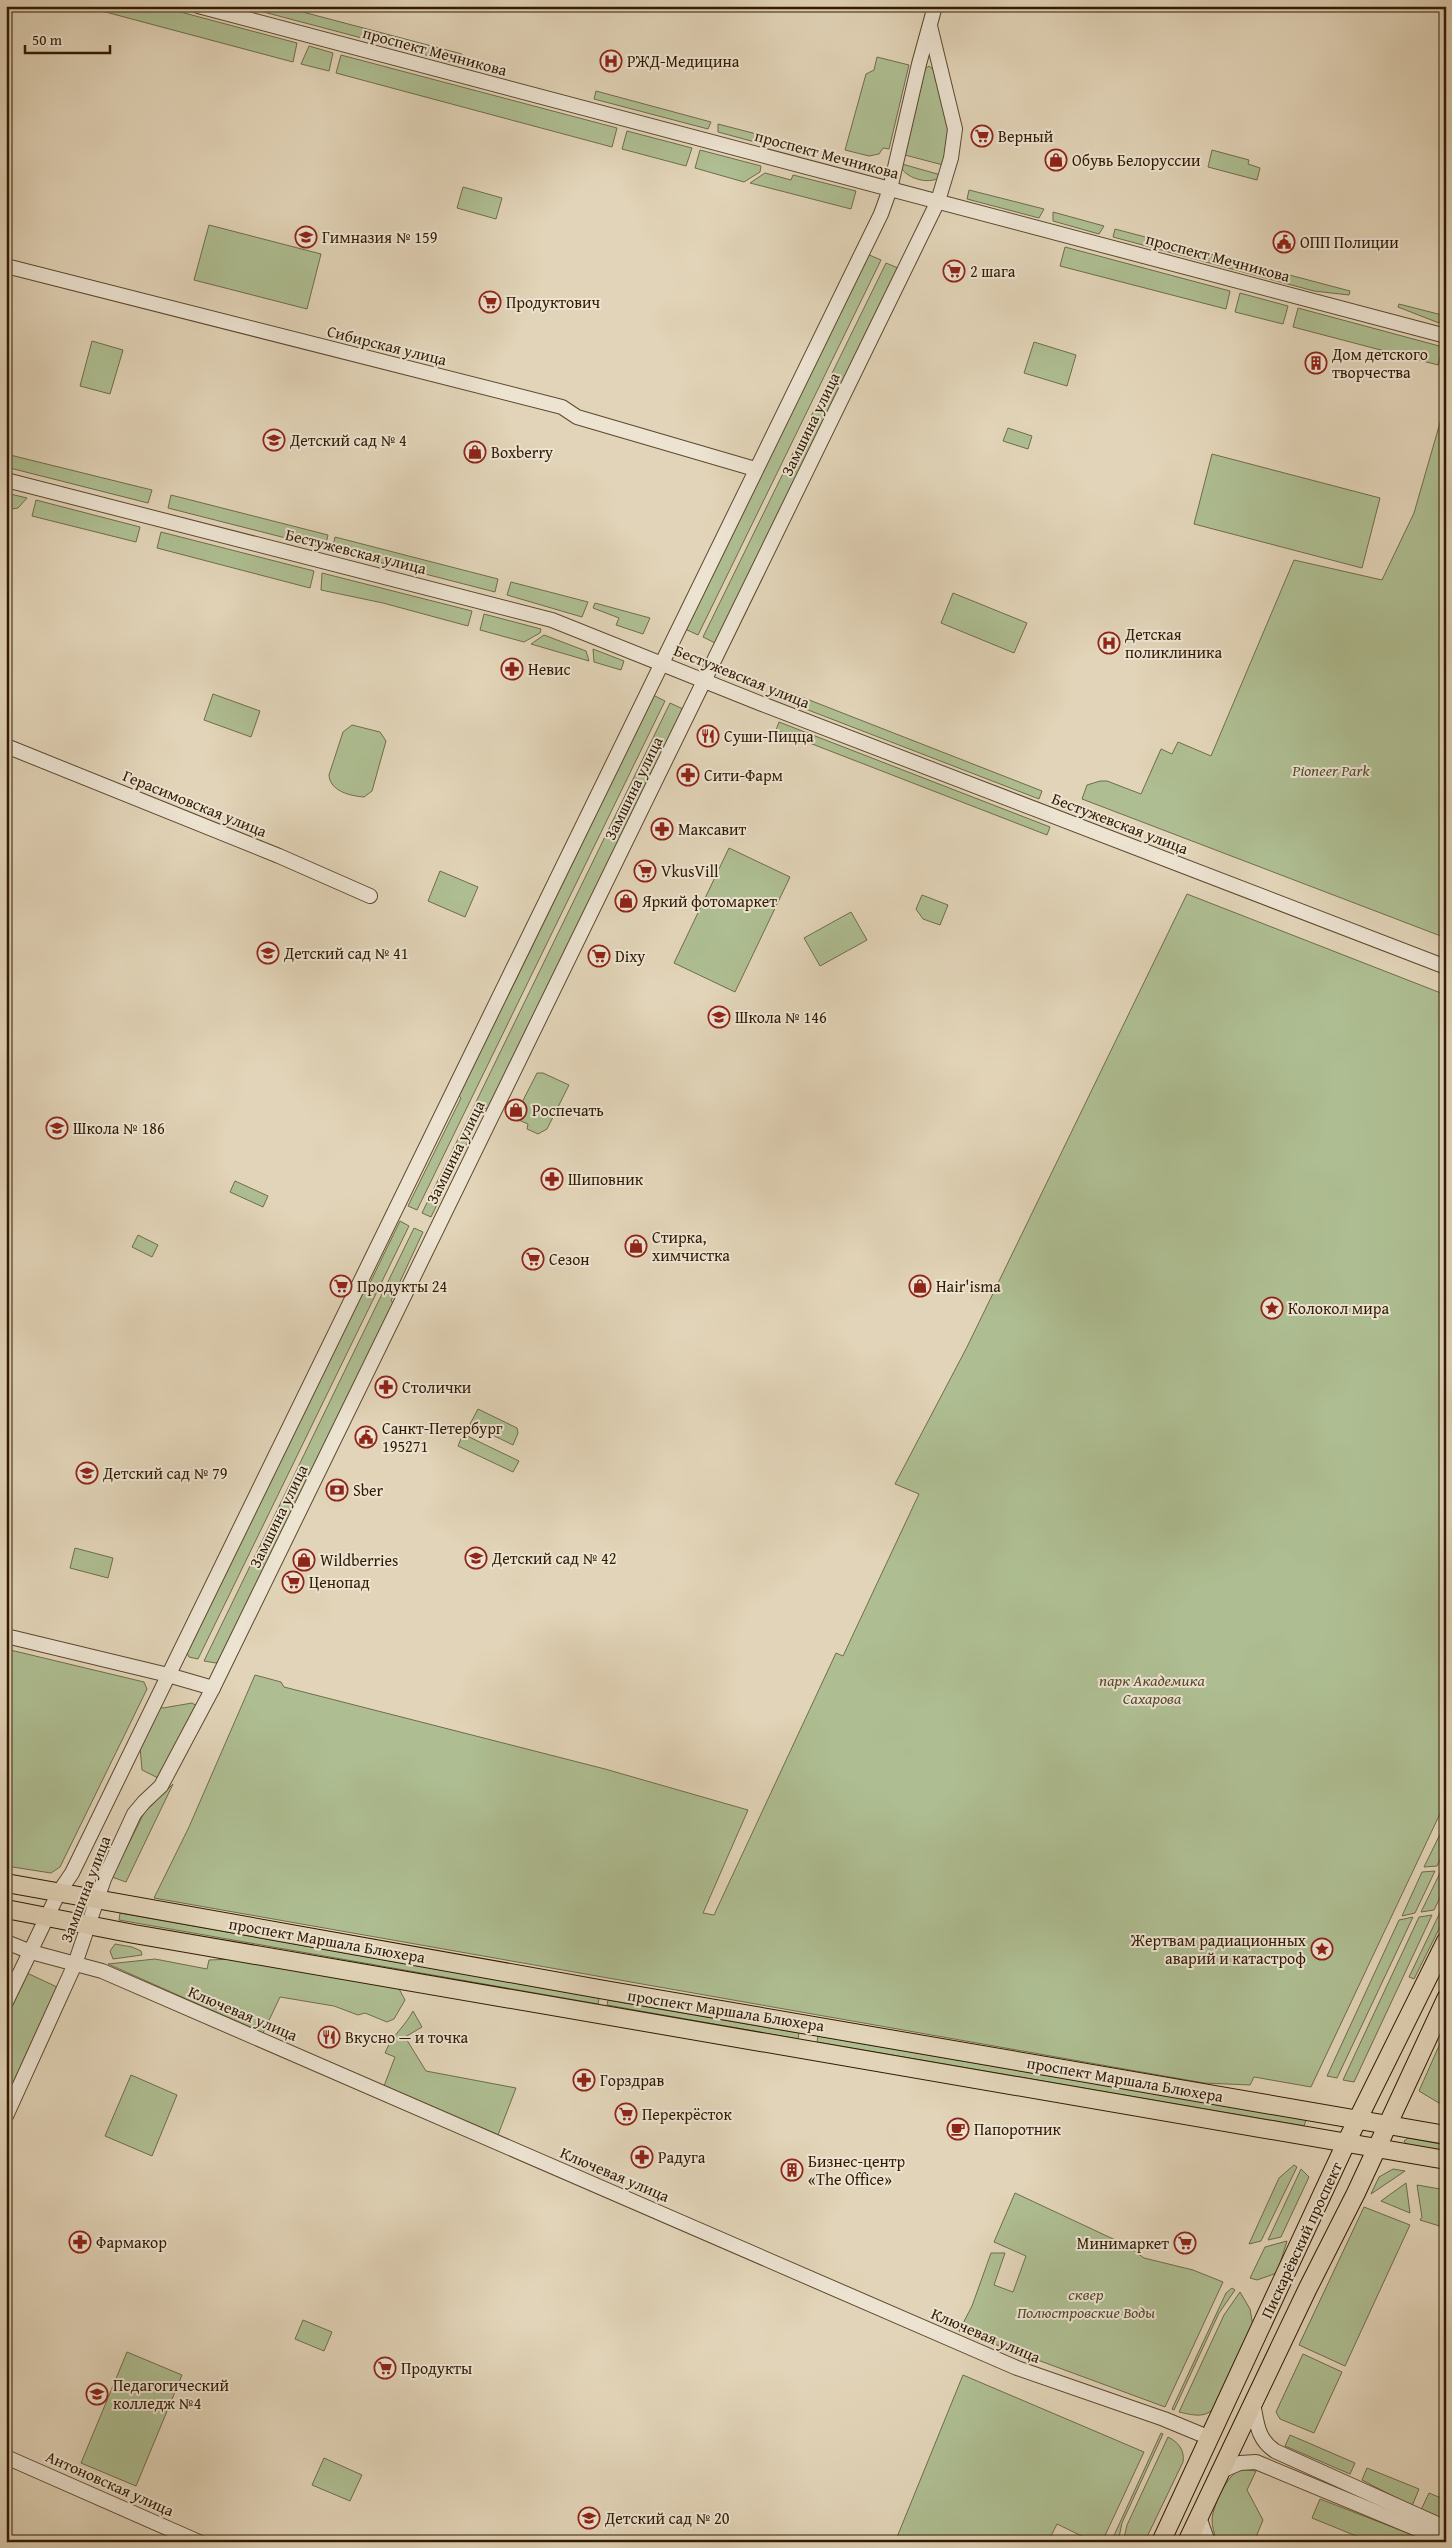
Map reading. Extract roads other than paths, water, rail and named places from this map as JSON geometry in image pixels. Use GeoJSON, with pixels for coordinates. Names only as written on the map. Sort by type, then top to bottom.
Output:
{"type":"FeatureCollection","features":[{"type":"Feature","properties":{"kind":"main road","name":"проспект Маршала Блюхера"},"geometry":{"type":"LineString","coordinates":[[6,1882],[96,1900],[1446,2135]]}},
{"type":"Feature","properties":{"kind":"main road","name":"проспект Маршала Блюхера"},"geometry":{"type":"LineString","coordinates":[[6,1909],[90,1926],[1446,2160]]}},
{"type":"Feature","properties":{"kind":"main road","name":"Пискарёвский проспект"},"geometry":{"type":"LineString","coordinates":[[1161,2542],[1346,2143],[1446,1941]]}},
{"type":"Feature","properties":{"kind":"main road","name":"Пискарёвский проспект"},"geometry":{"type":"LineString","coordinates":[[1187,2542],[1446,1999]]}},
{"type":"Feature","properties":{"kind":"main road"},"geometry":{"type":"LineString","coordinates":[[808,2050],[813,2024]]}},
{"type":"Feature","properties":{"kind":"street","name":"проспект Мечникова"},"geometry":{"type":"LineString","coordinates":[[198,6],[1446,336]]}},
{"type":"Feature","properties":{"kind":"street","name":"Замшина улица"},"geometry":{"type":"LineString","coordinates":[[6,2002],[59,1892],[72,1873],[881,214],[890,188],[935,6]]}},
{"type":"Feature","properties":{"kind":"street","name":"Замшина улица"},"geometry":{"type":"LineString","coordinates":[[6,2116],[75,1964],[90,1926],[96,1900],[134,1814],[161,1786],[213,1688],[938,201],[952,158],[955,129],[930,26]]}},
{"type":"Feature","properties":{"kind":"street","name":"Сибирская улица"},"geometry":{"type":"LineString","coordinates":[[6,266],[562,407],[577,418],[755,470]]}},
{"type":"Feature","properties":{"kind":"street","name":"Бестужевская улица"},"geometry":{"type":"LineString","coordinates":[[6,480],[552,620],[705,681],[1446,967]]}},
{"type":"Feature","properties":{"kind":"street","name":"Герасимовская улица"},"geometry":{"type":"LineString","coordinates":[[6,746],[270,853],[370,896]]}},
{"type":"Feature","properties":{"kind":"street"},"geometry":{"type":"LineString","coordinates":[[6,1636],[168,1675],[213,1688]]}},
{"type":"Feature","properties":{"kind":"street","name":"Ключевая улица"},"geometry":{"type":"LineString","coordinates":[[6,1942],[31,1952],[111,1974],[1017,2368],[1164,2419],[1210,2438]]}},
{"type":"Feature","properties":{"kind":"street"},"geometry":{"type":"LineString","coordinates":[[1253,2403],[1259,2433],[1267,2445],[1275,2451],[1446,2528]]}},
{"type":"Feature","properties":{"kind":"street","name":"Антоновская улица"},"geometry":{"type":"LineString","coordinates":[[6,2457],[199,2542]]}},
{"type":"Feature","properties":{"kind":"street"},"geometry":{"type":"LineString","coordinates":[[1221,2471],[1240,2463],[1256,2462],[1446,2541]]}},
{"type":"Feature","properties":{"kind":"street"},"geometry":{"type":"LineString","coordinates":[[1199,2517],[1208,2542]]}},
{"type":"Feature","properties":{"kind":"place","name":"РЖД-Медицина"},"geometry":{"type":"Point","coordinates":[611,61]}},
{"type":"Feature","properties":{"kind":"place","name":"Верный"},"geometry":{"type":"Point","coordinates":[982,136]}},
{"type":"Feature","properties":{"kind":"place","name":"Обувь Белоруссии"},"geometry":{"type":"Point","coordinates":[1056,160]}},
{"type":"Feature","properties":{"kind":"place","name":"Гимназия № 159"},"geometry":{"type":"Point","coordinates":[306,237]}},
{"type":"Feature","properties":{"kind":"place","name":"ОПП Полиции"},"geometry":{"type":"Point","coordinates":[1284,242]}},
{"type":"Feature","properties":{"kind":"place","name":"2 шага"},"geometry":{"type":"Point","coordinates":[954,271]}},
{"type":"Feature","properties":{"kind":"place","name":"Продуктович"},"geometry":{"type":"Point","coordinates":[490,302]}},
{"type":"Feature","properties":{"kind":"place","name":"Дом детского творчества"},"geometry":{"type":"Point","coordinates":[1316,363]}},
{"type":"Feature","properties":{"kind":"place","name":"Детский сад № 4"},"geometry":{"type":"Point","coordinates":[274,440]}},
{"type":"Feature","properties":{"kind":"place","name":"Boxberry"},"geometry":{"type":"Point","coordinates":[475,452]}},
{"type":"Feature","properties":{"kind":"place","name":"Детская поликлиника"},"geometry":{"type":"Point","coordinates":[1109,643]}},
{"type":"Feature","properties":{"kind":"place","name":"Невис"},"geometry":{"type":"Point","coordinates":[512,669]}},
{"type":"Feature","properties":{"kind":"place","name":"Суши-Пицца"},"geometry":{"type":"Point","coordinates":[708,736]}},
{"type":"Feature","properties":{"kind":"place","name":"Сити-Фарм"},"geometry":{"type":"Point","coordinates":[688,775]}},
{"type":"Feature","properties":{"kind":"place","name":"Максавит"},"geometry":{"type":"Point","coordinates":[662,829]}},
{"type":"Feature","properties":{"kind":"place","name":"VkusVill"},"geometry":{"type":"Point","coordinates":[645,871]}},
{"type":"Feature","properties":{"kind":"place","name":"Яркий фотомаркет"},"geometry":{"type":"Point","coordinates":[626,901]}},
{"type":"Feature","properties":{"kind":"place","name":"Детский сад № 41"},"geometry":{"type":"Point","coordinates":[268,953]}},
{"type":"Feature","properties":{"kind":"place","name":"Dixy"},"geometry":{"type":"Point","coordinates":[599,956]}},
{"type":"Feature","properties":{"kind":"place","name":"Школа № 146"},"geometry":{"type":"Point","coordinates":[719,1017]}},
{"type":"Feature","properties":{"kind":"place","name":"Роспечать"},"geometry":{"type":"Point","coordinates":[516,1110]}},
{"type":"Feature","properties":{"kind":"place","name":"Школа № 186"},"geometry":{"type":"Point","coordinates":[57,1128]}},
{"type":"Feature","properties":{"kind":"place","name":"Шиповник"},"geometry":{"type":"Point","coordinates":[552,1179]}},
{"type":"Feature","properties":{"kind":"place","name":"Стирка, химчистка"},"geometry":{"type":"Point","coordinates":[636,1246]}},
{"type":"Feature","properties":{"kind":"place","name":"Сезон"},"geometry":{"type":"Point","coordinates":[533,1259]}},
{"type":"Feature","properties":{"kind":"place","name":"Продукты 24"},"geometry":{"type":"Point","coordinates":[341,1286]}},
{"type":"Feature","properties":{"kind":"place","name":"Hair'isma"},"geometry":{"type":"Point","coordinates":[920,1286]}},
{"type":"Feature","properties":{"kind":"place","name":"Колокол мира"},"geometry":{"type":"Point","coordinates":[1272,1308]}},
{"type":"Feature","properties":{"kind":"place","name":"Столички"},"geometry":{"type":"Point","coordinates":[386,1387]}},
{"type":"Feature","properties":{"kind":"place","name":"Санкт-Петербург 195271"},"geometry":{"type":"Point","coordinates":[366,1437]}},
{"type":"Feature","properties":{"kind":"place","name":"Детский сад № 79"},"geometry":{"type":"Point","coordinates":[87,1473]}},
{"type":"Feature","properties":{"kind":"place","name":"Sber"},"geometry":{"type":"Point","coordinates":[337,1490]}},
{"type":"Feature","properties":{"kind":"place","name":"Детский сад № 42"},"geometry":{"type":"Point","coordinates":[476,1558]}},
{"type":"Feature","properties":{"kind":"place","name":"Wildberries"},"geometry":{"type":"Point","coordinates":[304,1560]}},
{"type":"Feature","properties":{"kind":"place","name":"Ценопад"},"geometry":{"type":"Point","coordinates":[293,1582]}},
{"type":"Feature","properties":{"kind":"place","name":"Жертвам радиационных аварий и катастроф"},"geometry":{"type":"Point","coordinates":[1322,1949]}},
{"type":"Feature","properties":{"kind":"place","name":"Вкусно — и точка"},"geometry":{"type":"Point","coordinates":[329,2037]}},
{"type":"Feature","properties":{"kind":"place","name":"Горздрав"},"geometry":{"type":"Point","coordinates":[584,2080]}},
{"type":"Feature","properties":{"kind":"place","name":"Перекрёсток"},"geometry":{"type":"Point","coordinates":[626,2114]}},
{"type":"Feature","properties":{"kind":"place","name":"Папоротник"},"geometry":{"type":"Point","coordinates":[958,2129]}},
{"type":"Feature","properties":{"kind":"place","name":"Радуга"},"geometry":{"type":"Point","coordinates":[642,2157]}},
{"type":"Feature","properties":{"kind":"place","name":"Бизнес-центр «The Office»"},"geometry":{"type":"Point","coordinates":[792,2170]}},
{"type":"Feature","properties":{"kind":"place","name":"Фармакор"},"geometry":{"type":"Point","coordinates":[80,2242]}},
{"type":"Feature","properties":{"kind":"place","name":"Минимаркет"},"geometry":{"type":"Point","coordinates":[1185,2243]}},
{"type":"Feature","properties":{"kind":"place","name":"Продукты"},"geometry":{"type":"Point","coordinates":[385,2368]}},
{"type":"Feature","properties":{"kind":"place","name":"Педагогический колледж №4"},"geometry":{"type":"Point","coordinates":[97,2394]}},
{"type":"Feature","properties":{"kind":"place","name":"Детский сад № 20"},"geometry":{"type":"Point","coordinates":[589,2518]}},
{"type":"Feature","properties":{"kind":"park label","name":"Pioneer Park"},"geometry":{"type":"Point","coordinates":[1331,770]}},
{"type":"Feature","properties":{"kind":"park label","name":"парк Академика Сахарова"},"geometry":{"type":"Point","coordinates":[1152,1689]}},
{"type":"Feature","properties":{"kind":"park label","name":"сквер Полюстровские Воды"},"geometry":{"type":"Point","coordinates":[1086,2303]}}]}
